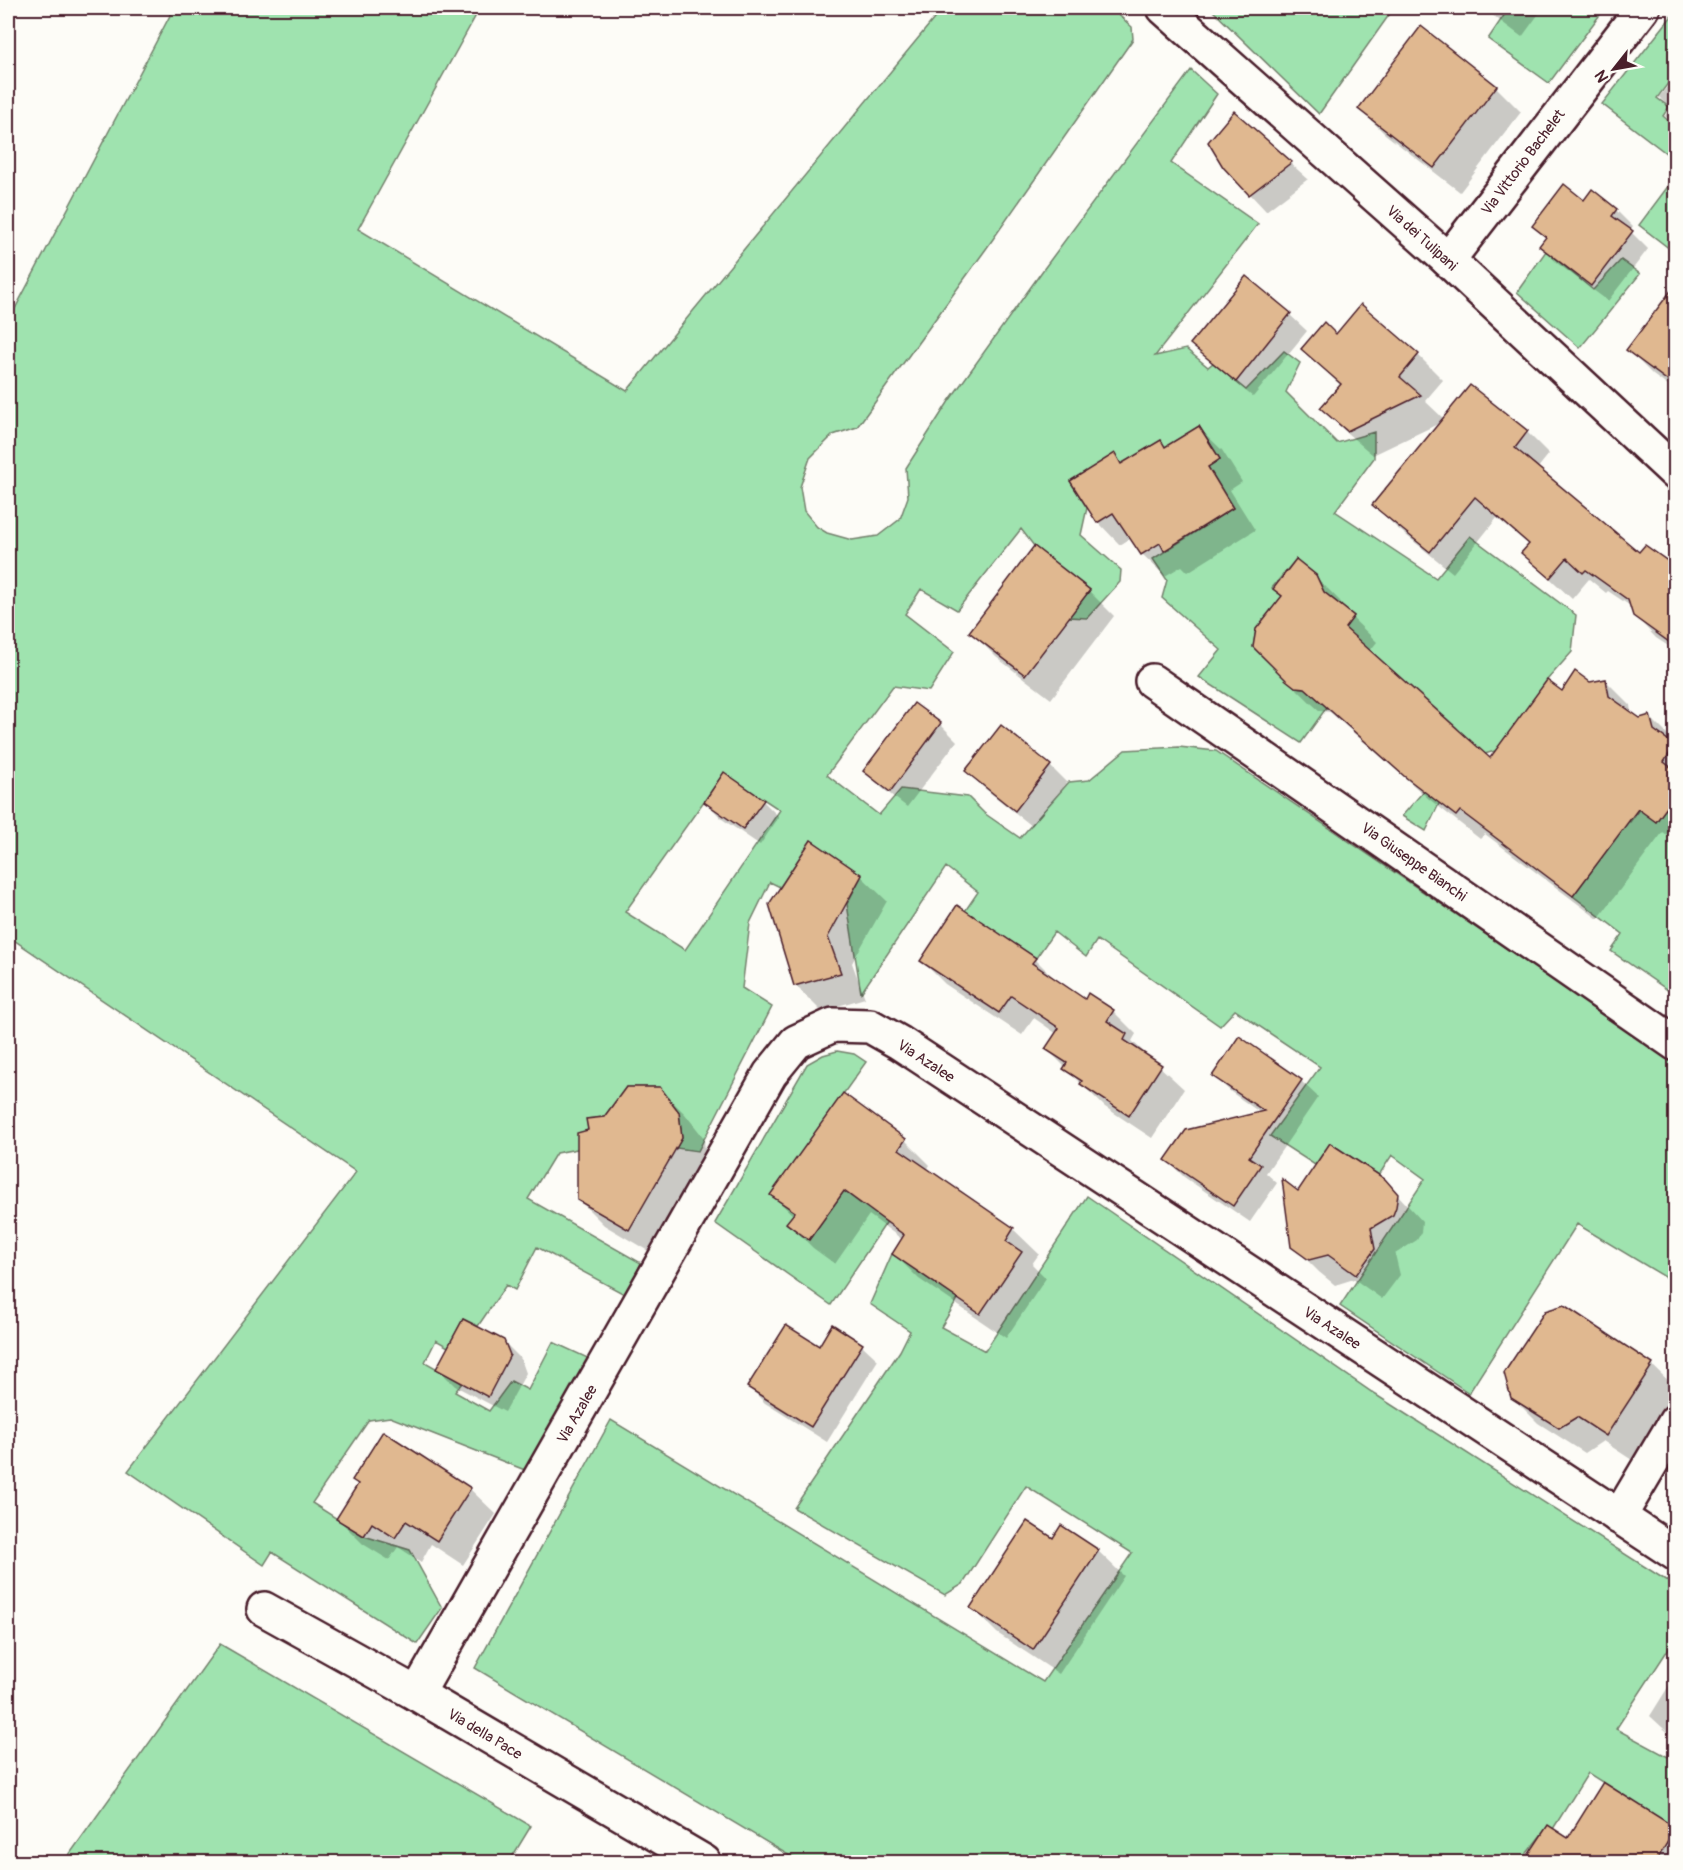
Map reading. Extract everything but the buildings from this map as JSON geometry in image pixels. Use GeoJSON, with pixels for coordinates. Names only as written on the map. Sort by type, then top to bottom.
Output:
{"type":"FeatureCollection","features":[{"type":"Feature","properties":{"kind":"street","name":"Via dei Tulipani"},"geometry":{"type":"LineString","coordinates":[[1164,8],[1448,260],[1676,473]]}},
{"type":"Feature","properties":{"kind":"street","name":"Via Vittorio Bachelet"},"geometry":{"type":"LineString","coordinates":[[1448,260],[1643,8]]}},
{"type":"Feature","properties":{"kind":"street","name":"Via Giuseppe Bianchi"},"geometry":{"type":"LineString","coordinates":[[1152,681],[1676,1044]]}},
{"type":"Feature","properties":{"kind":"street","name":"Via Azalee"},"geometry":{"type":"LineString","coordinates":[[417,1694],[770,1074],[796,1042],[833,1025],[870,1026],[900,1044],[1676,1554]]}},
{"type":"Feature","properties":{"kind":"street"},"geometry":{"type":"LineString","coordinates":[[1619,1517],[1676,1421]]}},
{"type":"Feature","properties":{"kind":"street","name":"Via della Pace"},"geometry":{"type":"LineString","coordinates":[[264,1609],[417,1694],[704,1863]]}},
{"type":"Feature","properties":{"kind":"green space"},"geometry":{"type":"Polygon","coordinates":[[[174,8],[480,8],[358,229],[627,391],[943,8],[1111,8],[1132,27],[1133,39],[986,249],[857,427],[833,435],[810,458],[800,487],[804,511],[817,527],[827,533],[852,540],[878,536],[900,519],[908,497],[906,468],[949,401],[1191,70],[1217,94],[1171,163],[1258,224],[1155,356],[1186,349],[1208,367],[1213,363],[1246,390],[1284,351],[1300,363],[1286,392],[1337,443],[1374,432],[1374,458],[1335,511],[1436,578],[1470,536],[1576,615],[1572,652],[1547,680],[1516,726],[1630,822],[1640,808],[1656,822],[1675,795],[1675,995],[1611,951],[1623,934],[1573,896],[1615,839],[1498,750],[1475,757],[1439,804],[1426,831],[1402,816],[1468,740],[1374,654],[1327,707],[1301,743],[1199,677],[1221,650],[1162,598],[1167,580],[1153,559],[1233,508],[1208,467],[1220,459],[1199,426],[1165,447],[1161,440],[1121,464],[1115,454],[1070,481],[1087,508],[1081,535],[1121,570],[1120,582],[1087,618],[1069,617],[1090,590],[1034,546],[1021,529],[957,610],[921,589],[905,614],[954,652],[929,691],[893,686],[827,775],[879,815],[901,789],[968,797],[984,813],[1020,838],[1069,782],[1089,780],[1125,750],[1179,747],[1216,751],[1675,1063],[1675,1283],[1577,1224],[1469,1393],[1340,1306],[1425,1179],[1392,1155],[1379,1175],[1330,1143],[1315,1165],[1270,1136],[1320,1067],[1235,1010],[1220,1026],[1097,940],[1086,957],[1054,932],[1036,958],[965,911],[978,892],[946,867],[861,993],[847,904],[862,875],[811,840],[780,887],[770,882],[750,923],[742,988],[772,1007],[698,1151],[676,1148],[682,1138],[679,1112],[660,1087],[626,1087],[604,1117],[587,1119],[588,1130],[577,1149],[556,1153],[528,1199],[641,1263],[626,1295],[537,1247],[515,1290],[506,1285],[478,1326],[463,1319],[448,1347],[436,1340],[425,1362],[462,1383],[455,1392],[489,1411],[511,1381],[528,1390],[553,1342],[592,1360],[525,1470],[390,1417],[369,1420],[312,1503],[364,1536],[410,1550],[442,1608],[417,1644],[272,1552],[264,1565],[128,1471],[356,1172],[8,936],[8,322],[174,8]],[[1296,559],[1272,588],[1282,596],[1256,629],[1253,647],[1295,687],[1307,688],[1335,640],[1354,616],[1324,592],[1316,575],[1296,559]],[[724,773],[625,912],[685,950],[780,810],[724,773]]]}},
{"type":"Feature","properties":{"kind":"green space"},"geometry":{"type":"Polygon","coordinates":[[[1210,8],[1394,8],[1319,114],[1210,8]]]}},
{"type":"Feature","properties":{"kind":"green space"},"geometry":{"type":"Polygon","coordinates":[[[1509,8],[1605,8],[1549,83],[1488,39],[1509,8]]]}},
{"type":"Feature","properties":{"kind":"green space"},"geometry":{"type":"Polygon","coordinates":[[[1675,12],[1675,74],[1657,98],[1669,107],[1663,116],[1675,127],[1675,160],[1602,104],[1675,12]]]}},
{"type":"Feature","properties":{"kind":"green space"},"geometry":{"type":"Polygon","coordinates":[[[1675,177],[1675,253],[1639,225],[1675,177]]]}},
{"type":"Feature","properties":{"kind":"green space"},"geometry":{"type":"Polygon","coordinates":[[[1546,251],[1593,290],[1621,260],[1640,274],[1580,348],[1517,292],[1546,251]]]}},
{"type":"Feature","properties":{"kind":"green space"},"geometry":{"type":"Polygon","coordinates":[[[837,1051],[854,1054],[866,1062],[771,1195],[795,1212],[787,1224],[809,1240],[844,1191],[860,1203],[890,1217],[831,1305],[715,1223],[807,1064],[823,1055],[837,1051]]]}},
{"type":"Feature","properties":{"kind":"green space"},"geometry":{"type":"Polygon","coordinates":[[[1087,1196],[1376,1395],[1675,1586],[1675,1639],[1616,1729],[1668,1757],[1675,1744],[1675,1828],[1588,1773],[1553,1829],[1548,1826],[1520,1862],[800,1862],[475,1668],[611,1420],[1043,1682],[1132,1553],[1026,1486],[963,1584],[945,1595],[794,1508],[900,1351],[910,1331],[870,1304],[892,1254],[958,1299],[941,1327],[985,1351],[1087,1196]]]}},
{"type":"Feature","properties":{"kind":"green space"},"geometry":{"type":"Polygon","coordinates":[[[220,1644],[531,1826],[509,1862],[64,1862],[220,1644]]]}}]}
